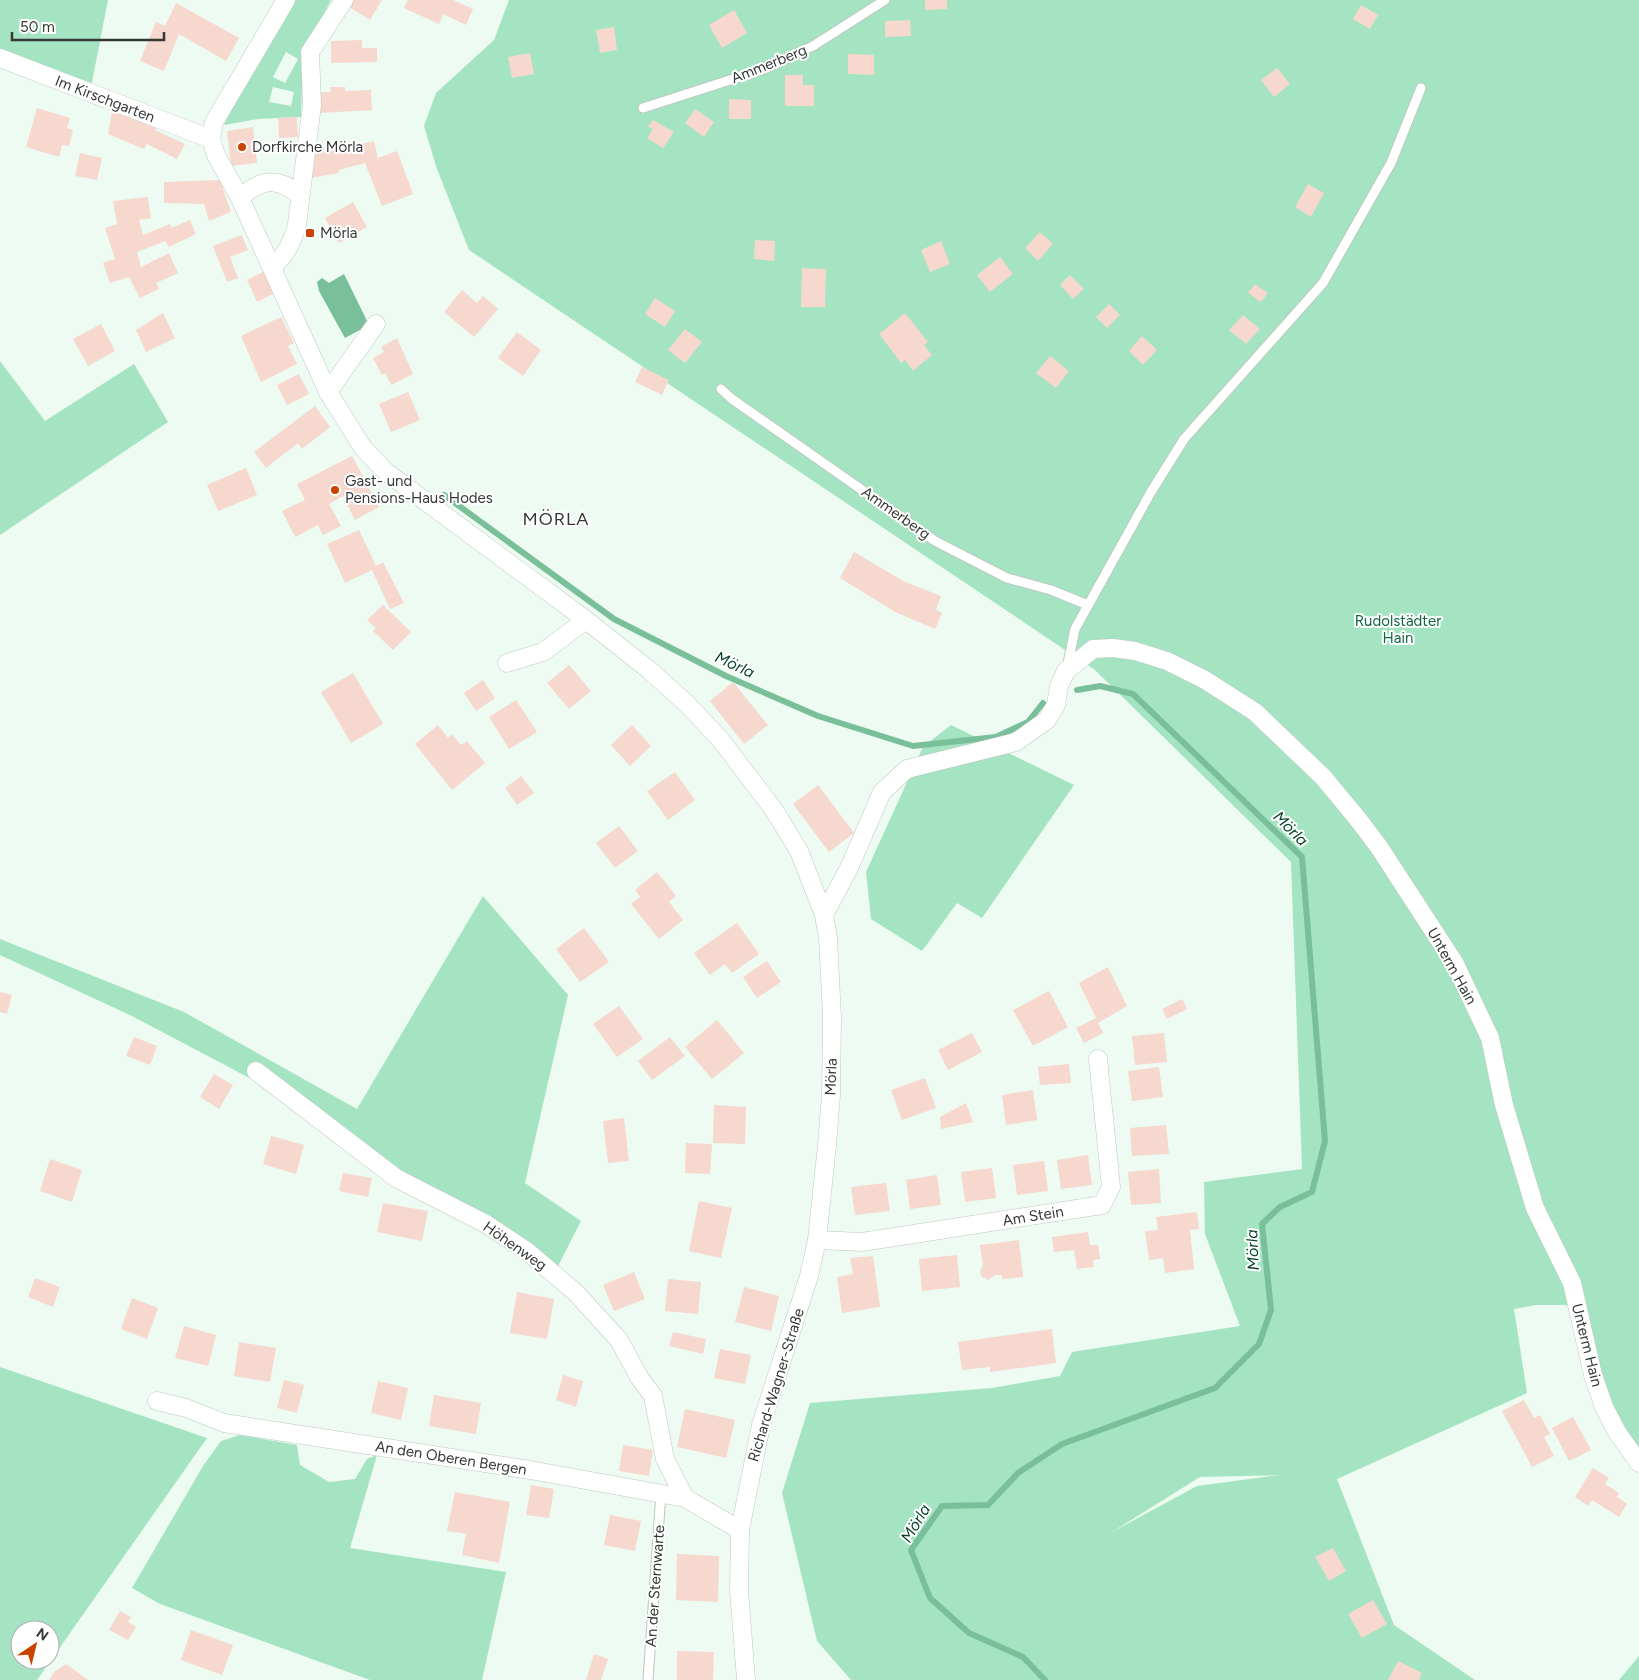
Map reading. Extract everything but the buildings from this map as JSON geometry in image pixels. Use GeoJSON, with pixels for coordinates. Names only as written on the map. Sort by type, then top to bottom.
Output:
{"type":"FeatureCollection","features":[{"type":"Feature","properties":{"kind":"street"},"geometry":{"type":"LineString","coordinates":[[211,139],[214,122],[286,0]]}},
{"type":"Feature","properties":{"kind":"street"},"geometry":{"type":"LineString","coordinates":[[273,267],[283,257],[293,240],[297,224],[299,195],[312,105],[310,52],[344,0]]}},
{"type":"Feature","properties":{"kind":"street","name":"Im Kirschgarten"},"geometry":{"type":"LineString","coordinates":[[0,58],[211,139]]}},
{"type":"Feature","properties":{"kind":"street","name":"Mörla"},"geometry":{"type":"LineString","coordinates":[[211,139],[216,155],[240,198],[273,267],[328,392],[363,448],[386,472],[586,620],[648,669],[687,704],[720,739],[774,810],[799,851],[824,915],[829,960],[832,1062],[827,1146],[817,1240]]}},
{"type":"Feature","properties":{"kind":"street"},"geometry":{"type":"LineString","coordinates":[[240,198],[261,182],[271,181],[282,183],[299,195]]}},
{"type":"Feature","properties":{"kind":"street"},"geometry":{"type":"LineString","coordinates":[[328,392],[376,324]]}},
{"type":"Feature","properties":{"kind":"street"},"geometry":{"type":"LineString","coordinates":[[507,663],[543,652],[586,620]]}},
{"type":"Feature","properties":{"kind":"street","name":"Unterm Hain"},"geometry":{"type":"LineString","coordinates":[[1066,670],[1093,649],[1113,648],[1135,651],[1167,661],[1206,680],[1255,712],[1323,777],[1379,847],[1455,964],[1490,1038],[1504,1105],[1535,1208],[1572,1283],[1593,1374],[1604,1407],[1617,1432],[1639,1463]]}},
{"type":"Feature","properties":{"kind":"street"},"geometry":{"type":"LineString","coordinates":[[824,915],[849,868],[882,792],[907,769],[1016,742],[1047,720],[1056,704],[1059,686],[1066,670]]}},
{"type":"Feature","properties":{"kind":"street","name":"Am Stein"},"geometry":{"type":"LineString","coordinates":[[817,1240],[862,1242],[1102,1206],[1112,1187],[1098,1059]]}},
{"type":"Feature","properties":{"kind":"street","name":"Höhenweg"},"geometry":{"type":"LineString","coordinates":[[256,1071],[388,1172],[440,1202],[486,1224],[528,1252],[576,1293],[618,1340],[638,1377],[653,1396],[665,1459],[686,1498]]}},
{"type":"Feature","properties":{"kind":"street","name":"Richard-Wagner-Straße"},"geometry":{"type":"LineString","coordinates":[[746,1680],[739,1590],[740,1530],[761,1425],[802,1299],[817,1240]]}},
{"type":"Feature","properties":{"kind":"street","name":"An den Oberen Bergen"},"geometry":{"type":"LineString","coordinates":[[157,1401],[186,1408],[224,1423],[686,1498],[740,1530]]}},
{"type":"Feature","properties":{"kind":"lane","name":"Ammerberg"},"geometry":{"type":"LineString","coordinates":[[643,108],[764,69],[813,46],[885,0]]}},
{"type":"Feature","properties":{"kind":"lane"},"geometry":{"type":"LineString","coordinates":[[1066,670],[1075,629],[1184,439],[1323,283],[1391,163],[1421,88]]}},
{"type":"Feature","properties":{"kind":"lane","name":"Ammerberg"},"geometry":{"type":"LineString","coordinates":[[720,389],[934,541],[1007,578],[1051,590],[1088,605]]}},
{"type":"Feature","properties":{"kind":"lane","name":"An der Sternwarte"},"geometry":{"type":"LineString","coordinates":[[648,1680],[661,1493]]}},
{"type":"Feature","properties":{"kind":"green space"},"geometry":{"type":"Polygon","coordinates":[[[0,0],[108,0],[90,92],[0,57],[0,0]]]}},
{"type":"Feature","properties":{"kind":"green space"},"geometry":{"type":"Polygon","coordinates":[[[294,0],[331,0],[306,48],[303,59],[301,117],[258,119],[224,125],[244,81],[294,0]],[[286,52],[273,77],[285,83],[298,59],[286,52]],[[273,87],[269,102],[291,106],[294,92],[273,87]]]}},
{"type":"Feature","properties":{"kind":"green space","name":"Rudolstädter Hain"},"geometry":{"type":"Polygon","coordinates":[[[509,0],[1639,0],[1639,1449],[1617,1417],[1609,1399],[1596,1362],[1582,1305],[1536,1305],[1514,1309],[1527,1393],[1337,1479],[1394,1625],[1475,1680],[851,1680],[817,1641],[782,1493],[810,1403],[992,1388],[1060,1376],[1072,1352],[1240,1326],[1205,1234],[1204,1182],[1302,1169],[1291,862],[1095,670],[469,250],[437,169],[424,126],[436,93],[494,40],[509,0]],[[1280,1475],[1200,1477],[1112,1532],[1197,1486],[1280,1475]]]}},
{"type":"Feature","properties":{"kind":"green space"},"geometry":{"type":"Polygon","coordinates":[[[0,361],[45,421],[134,364],[168,422],[0,535],[0,361]]]}},
{"type":"Feature","properties":{"kind":"green space"},"geometry":{"type":"Polygon","coordinates":[[[951,725],[1074,785],[982,918],[957,903],[922,951],[871,919],[866,872],[923,747],[951,725]]]}},
{"type":"Feature","properties":{"kind":"green space"},"geometry":{"type":"Polygon","coordinates":[[[483,896],[568,995],[525,1183],[581,1221],[558,1266],[483,1215],[384,1161],[257,1082],[132,1016],[0,955],[0,939],[184,1012],[357,1109],[483,896]]]}},
{"type":"Feature","properties":{"kind":"green space"},"geometry":{"type":"Polygon","coordinates":[[[0,1367],[207,1438],[60,1647],[60,1620],[10,1620],[10,1670],[44,1670],[37,1680],[0,1680],[0,1367]]]}},
{"type":"Feature","properties":{"kind":"green space"},"geometry":{"type":"Polygon","coordinates":[[[240,1435],[297,1445],[300,1465],[329,1482],[355,1479],[367,1459],[377,1455],[350,1548],[506,1572],[482,1680],[370,1680],[160,1604],[132,1588],[203,1466],[221,1441],[240,1435]]]}},
{"type":"Feature","properties":{"kind":"green space"},"geometry":{"type":"Polygon","coordinates":[[[1639,1656],[1639,1680],[1619,1680],[1639,1656]]]}},
{"type":"Feature","properties":{"kind":"shaded area"},"geometry":{"type":"Polygon","coordinates":[[[344,274],[369,325],[345,338],[319,291],[317,282],[322,278],[329,283],[344,274]]]}},
{"type":"Feature","properties":{"kind":"waterway","name":"Mörla"},"geometry":{"type":"LineString","coordinates":[[444,495],[614,619],[726,676],[818,716],[913,746],[996,737],[1028,722],[1043,703]]}},
{"type":"Feature","properties":{"kind":"waterway","name":"Mörla"},"geometry":{"type":"LineString","coordinates":[[1045,1680],[1023,1657],[969,1633],[930,1598],[911,1550],[942,1506],[988,1505],[1018,1473],[1062,1444],[1215,1388],[1259,1344],[1271,1310],[1262,1224],[1280,1207],[1312,1192],[1325,1141],[1302,857],[1133,694],[1100,686],[1077,690]]}},
{"type":"Feature","properties":{"kind":"place","name":"Dorfkirche Mörla"},"geometry":{"type":"Point","coordinates":[242,147]}},
{"type":"Feature","properties":{"kind":"place","name":"Mörla"},"geometry":{"type":"Point","coordinates":[310,233]}},
{"type":"Feature","properties":{"kind":"place","name":"Gast- und Pensions-Haus Hodes"},"geometry":{"type":"Point","coordinates":[335,490]}},
{"type":"Feature","properties":{"kind":"district","name":"MÖRLA"},"geometry":{"type":"Point","coordinates":[556,519]}}]}
